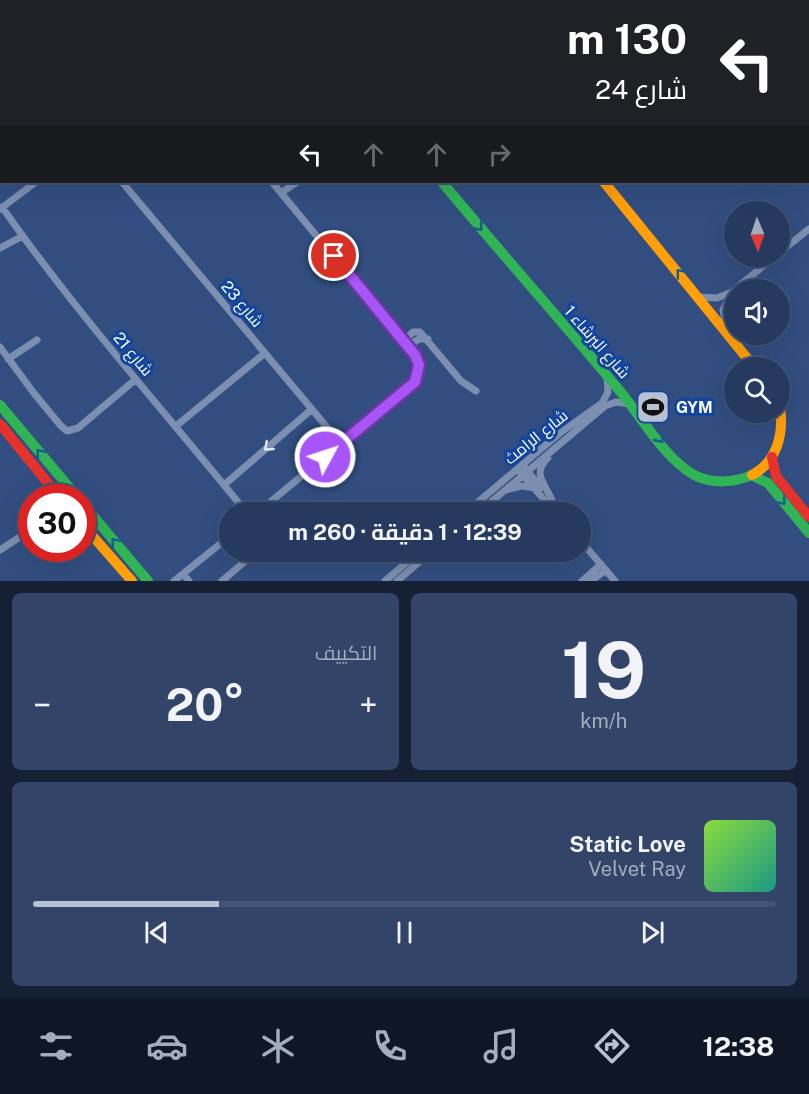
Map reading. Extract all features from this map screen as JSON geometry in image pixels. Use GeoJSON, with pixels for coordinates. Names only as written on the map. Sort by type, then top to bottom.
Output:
{"type":"FeatureCollection","features":[{"type":"Feature","properties":{"kind":"street"},"geometry":{"type":"LineString","coordinates":[[1,208],[35,183]]}},
{"type":"Feature","properties":{"kind":"street","name":"شارع 23"},"geometry":{"type":"LineString","coordinates":[[123,183],[341,444]]}},
{"type":"Feature","properties":{"kind":"street"},"geometry":{"type":"LineString","coordinates":[[270,502],[415,382],[418,370],[418,359],[281,193],[276,183]]}},
{"type":"Feature","properties":{"kind":"street"},"geometry":{"type":"LineString","coordinates":[[281,193],[296,183]]}},
{"type":"Feature","properties":{"kind":"street","name":"شارع البرشاء 1"},"geometry":{"type":"LineString","coordinates":[[443,183],[677,460],[692,474],[704,479],[730,481],[751,476]]}},
{"type":"Feature","properties":{"kind":"street"},"geometry":{"type":"LineString","coordinates":[[605,183],[724,326]]}},
{"type":"Feature","properties":{"kind":"street","name":"شارع 21"},"geometry":{"type":"LineString","coordinates":[[1,208],[136,380],[238,502]]}},
{"type":"Feature","properties":{"kind":"street"},"geometry":{"type":"LineString","coordinates":[[790,244],[809,229]]}},
{"type":"Feature","properties":{"kind":"street"},"geometry":{"type":"LineString","coordinates":[[0,248],[23,236]]}},
{"type":"Feature","properties":{"kind":"street"},"geometry":{"type":"LineString","coordinates":[[748,279],[763,267]]}},
{"type":"Feature","properties":{"kind":"street"},"geometry":{"type":"LineString","coordinates":[[700,297],[717,298],[724,295]]}},
{"type":"Feature","properties":{"kind":"street"},"geometry":{"type":"LineString","coordinates":[[406,344],[419,339],[428,339],[461,381],[476,391]]}},
{"type":"Feature","properties":{"kind":"street"},"geometry":{"type":"LineString","coordinates":[[8,360],[37,340]]}},
{"type":"Feature","properties":{"kind":"street"},"geometry":{"type":"LineString","coordinates":[[0,347],[8,360],[67,431],[78,428],[136,380]]}},
{"type":"Feature","properties":{"kind":"street"},"geometry":{"type":"LineString","coordinates":[[176,426],[265,353]]}},
{"type":"Feature","properties":{"kind":"street","name":"شارع الرامث"},"geometry":{"type":"LineString","coordinates":[[490,502],[560,433],[604,401],[608,392],[607,376]]}},
{"type":"Feature","properties":{"kind":"street","name":"شارع الرامث"},"geometry":{"type":"LineString","coordinates":[[480,502],[607,405],[619,402],[632,405]]}},
{"type":"Feature","properties":{"kind":"street"},"geometry":{"type":"LineString","coordinates":[[0,405],[66,484]]}},
{"type":"Feature","properties":{"kind":"street"},"geometry":{"type":"LineString","coordinates":[[224,485],[312,409]]}},
{"type":"Feature","properties":{"kind":"street"},"geometry":{"type":"LineString","coordinates":[[751,476],[761,470],[772,457],[780,436],[782,423]]}},
{"type":"Feature","properties":{"kind":"street"},"geometry":{"type":"LineString","coordinates":[[0,424],[48,484]]}},
{"type":"Feature","properties":{"kind":"street"},"geometry":{"type":"LineString","coordinates":[[552,502],[542,483],[540,471],[543,463],[562,441]]}},
{"type":"Feature","properties":{"kind":"street"},"geometry":{"type":"LineString","coordinates":[[772,457],[776,476],[809,517]]}},
{"type":"Feature","properties":{"kind":"street"},"geometry":{"type":"LineString","coordinates":[[522,470],[547,502]]}},
{"type":"Feature","properties":{"kind":"street"},"geometry":{"type":"LineString","coordinates":[[522,470],[552,502]]}},
{"type":"Feature","properties":{"kind":"street"},"geometry":{"type":"LineString","coordinates":[[751,476],[768,483],[809,533]]}},
{"type":"Feature","properties":{"kind":"street"},"geometry":{"type":"LineString","coordinates":[[503,490],[521,486],[535,488]]}},
{"type":"Feature","properties":{"kind":"street"},"geometry":{"type":"LineString","coordinates":[[96,520],[148,581]]}},
{"type":"Feature","properties":{"kind":"street"},"geometry":{"type":"LineString","coordinates":[[0,550],[18,538]]}},
{"type":"Feature","properties":{"kind":"street"},"geometry":{"type":"LineString","coordinates":[[96,540],[132,581]]}},
{"type":"Feature","properties":{"kind":"street"},"geometry":{"type":"LineString","coordinates":[[175,580],[219,545]]}},
{"type":"Feature","properties":{"kind":"street"},"geometry":{"type":"LineString","coordinates":[[591,552],[615,581]]}},
{"type":"Feature","properties":{"kind":"street"},"geometry":{"type":"LineString","coordinates":[[222,581],[244,562]]}},
{"type":"Feature","properties":{"kind":"street"},"geometry":{"type":"LineString","coordinates":[[385,581],[407,562]]}},
{"type":"Feature","properties":{"kind":"street"},"geometry":{"type":"LineString","coordinates":[[397,581],[419,562]]}},
{"type":"Feature","properties":{"kind":"street"},"geometry":{"type":"LineString","coordinates":[[582,581],[604,567]]}},
{"type":"Feature","properties":{"kind":"street"},"geometry":{"type":"LineString","coordinates":[[591,581],[604,567]]}},
{"type":"Feature","properties":{"kind":"street"},"geometry":{"type":"LineString","coordinates":[[183,574],[189,581]]}},
{"type":"Feature","properties":{"kind":"traffic: fast"},"geometry":{"type":"LineString","coordinates":[[443,183],[683,468],[701,478],[716,481],[738,480],[752,475]]}},
{"type":"Feature","properties":{"kind":"traffic: fast"},"geometry":{"type":"LineString","coordinates":[[0,405],[66,484]]}},
{"type":"Feature","properties":{"kind":"traffic: fast"},"geometry":{"type":"LineString","coordinates":[[751,475],[768,483],[809,533]]}},
{"type":"Feature","properties":{"kind":"traffic: fast"},"geometry":{"type":"LineString","coordinates":[[96,520],[148,581]]}},
{"type":"Feature","properties":{"kind":"traffic: slow"},"geometry":{"type":"LineString","coordinates":[[605,183],[746,357]]}},
{"type":"Feature","properties":{"kind":"traffic: slow"},"geometry":{"type":"LineString","coordinates":[[752,475],[761,469],[773,455],[781,423]]}},
{"type":"Feature","properties":{"kind":"traffic: slow"},"geometry":{"type":"LineString","coordinates":[[96,540],[132,581]]}},
{"type":"Feature","properties":{"kind":"traffic: jam"},"geometry":{"type":"LineString","coordinates":[[0,424],[49,484]]}},
{"type":"Feature","properties":{"kind":"traffic: jam"},"geometry":{"type":"LineString","coordinates":[[772,457],[776,476],[809,517]]}},
{"type":"Feature","properties":{"kind":"place","name":"GYM"},"geometry":{"type":"Point","coordinates":[653,407]}},
{"type":"Feature","properties":{"kind":"route"},"geometry":{"type":"LineString","coordinates":[[325,457],[415,382],[419,365],[415,355],[334,256]]}}]}
